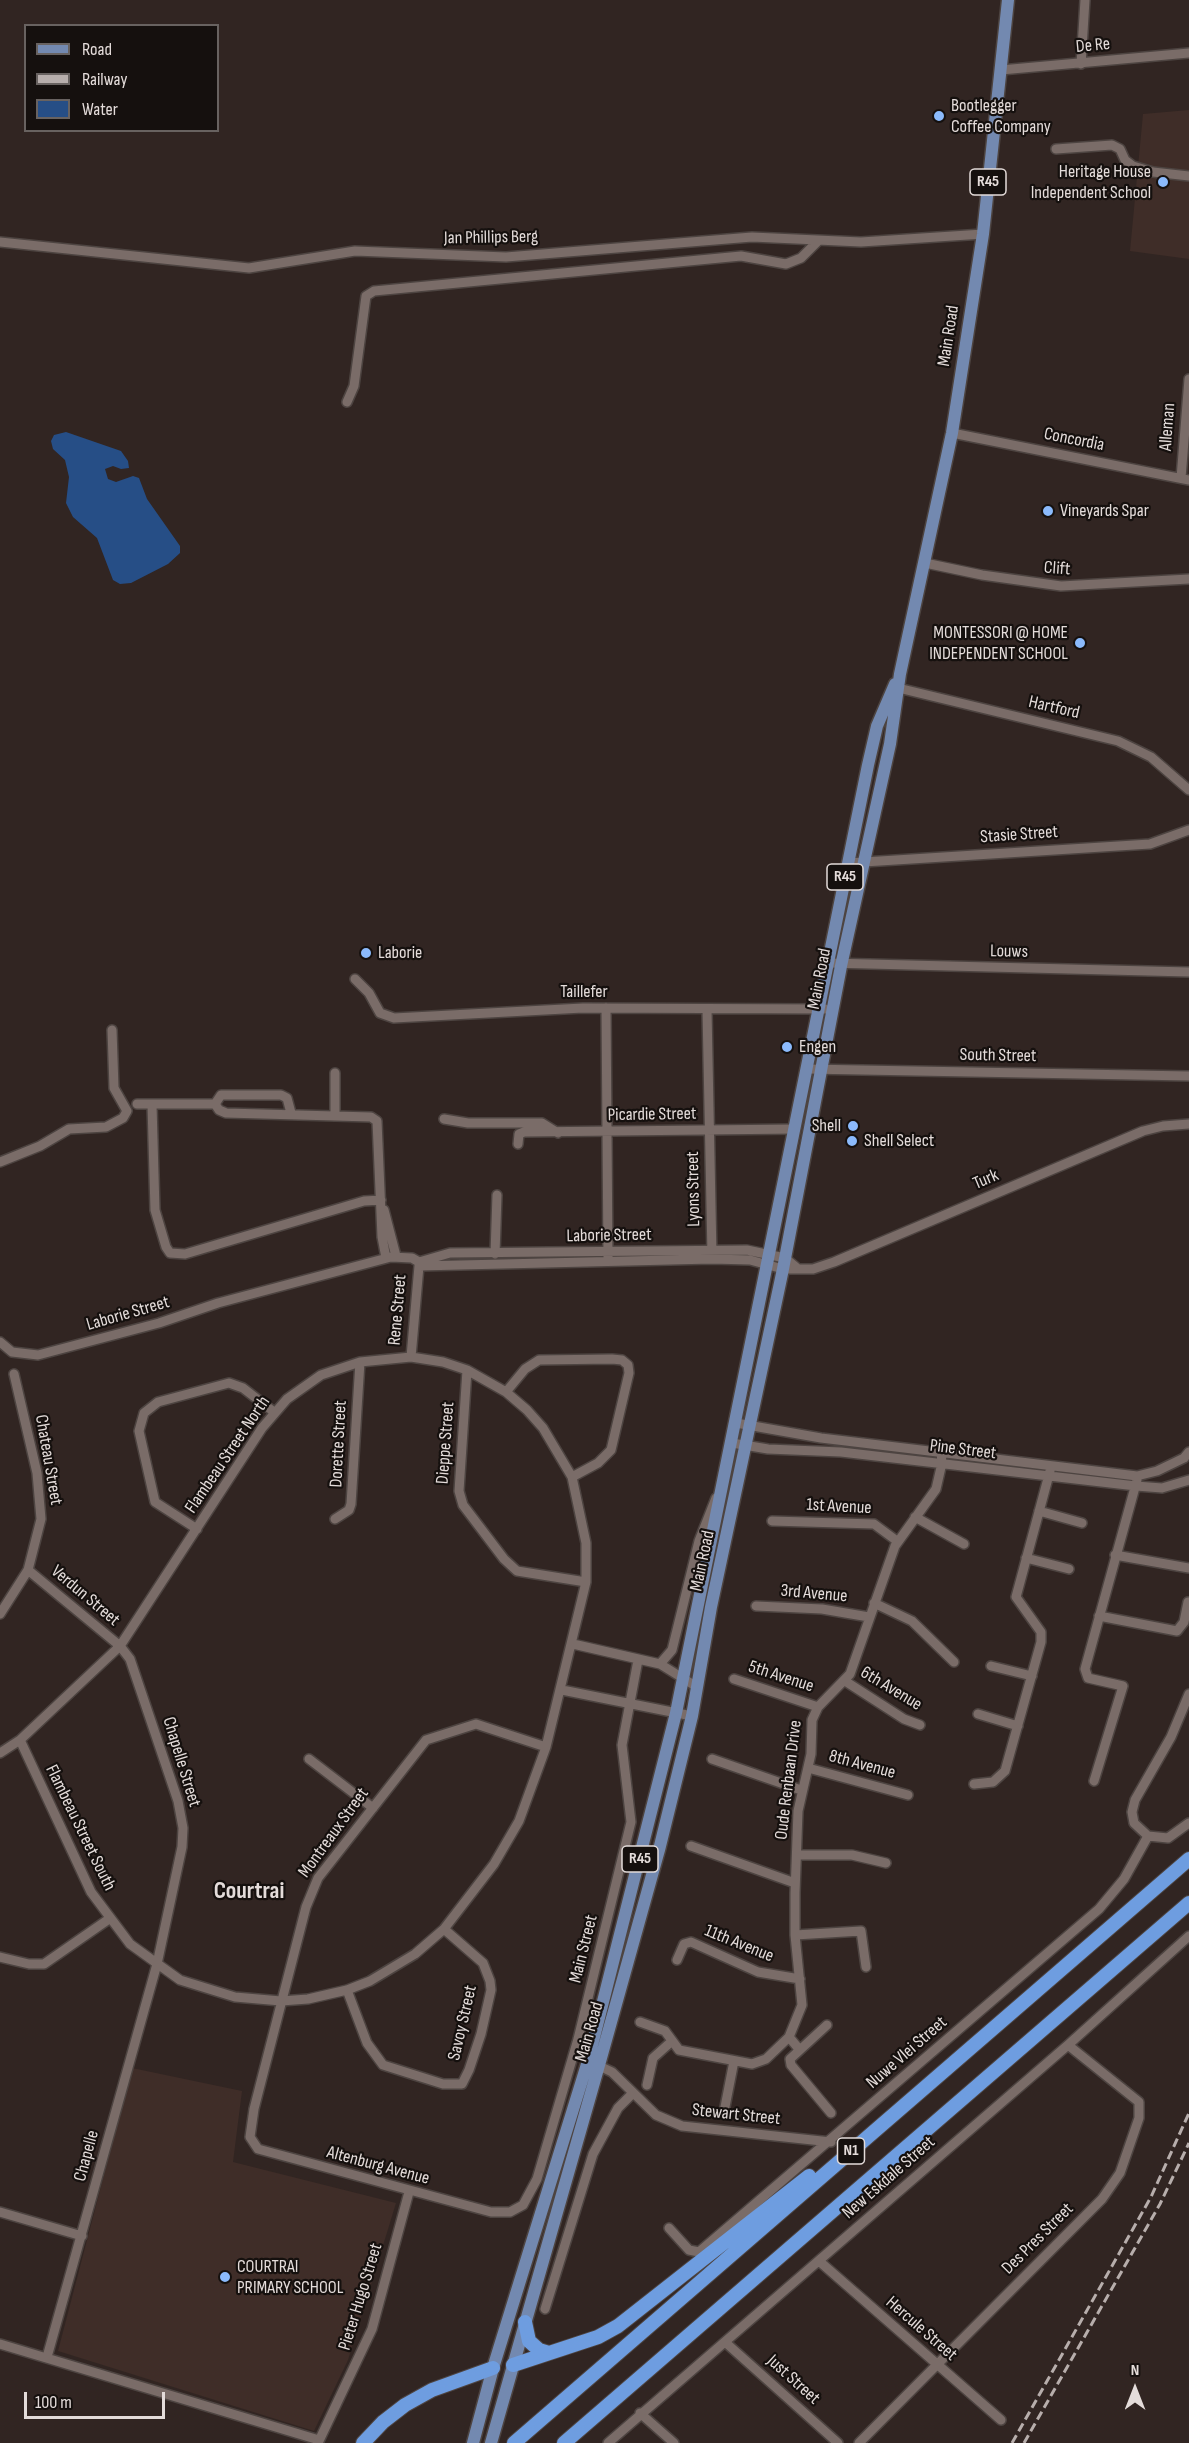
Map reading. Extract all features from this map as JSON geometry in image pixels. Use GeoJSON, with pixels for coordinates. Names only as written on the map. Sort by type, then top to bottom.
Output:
{"type":"FeatureCollection","features":[{"type":"Feature","properties":{"kind":"highway","name":"N1"},"geometry":{"type":"LineString","coordinates":[[514,2443],[1189,1859]]}},
{"type":"Feature","properties":{"kind":"highway","name":"N1"},"geometry":{"type":"LineString","coordinates":[[564,2443],[1189,1903]]}},
{"type":"Feature","properties":{"kind":"highway"},"geometry":{"type":"LineString","coordinates":[[513,2365],[598,2337],[636,2313],[977,2042]]}},
{"type":"Feature","properties":{"kind":"highway"},"geometry":{"type":"LineString","coordinates":[[525,2322],[529,2341],[539,2350],[549,2353]]}},
{"type":"Feature","properties":{"kind":"highway"},"geometry":{"type":"LineString","coordinates":[[363,2443],[383,2422],[405,2405],[432,2390],[493,2368]]}},
{"type":"Feature","properties":{"kind":"main road","name":"Main Road"},"geometry":{"type":"LineString","coordinates":[[473,2443],[493,2368],[593,2063],[659,1850],[692,1716],[784,1264],[832,1010],[835,965],[848,862],[875,734],[900,674],[952,433],[983,234],[1008,0]]}},
{"type":"Feature","properties":{"kind":"main road","name":"Main Road"},"geometry":{"type":"LineString","coordinates":[[491,2443],[593,2063],[676,1713],[819,1009],[835,965],[863,862],[890,744],[896,688]]}},
{"type":"Feature","properties":{"kind":"main road"},"geometry":{"type":"LineString","coordinates":[[493,2368],[513,2365]]}},
{"type":"Feature","properties":{"kind":"street"},"geometry":{"type":"LineString","coordinates":[[1081,64],[1085,0]]}},
{"type":"Feature","properties":{"kind":"street","name":"De Re"},"geometry":{"type":"LineString","coordinates":[[1001,70],[1189,53]]}},
{"type":"Feature","properties":{"kind":"street"},"geometry":{"type":"LineString","coordinates":[[1056,149],[1112,145],[1120,149],[1133,166],[1153,172],[1189,176]]}},
{"type":"Feature","properties":{"kind":"street","name":"Jan Phillips Berg"},"geometry":{"type":"LineString","coordinates":[[0,242],[249,268],[335,253],[373,250],[506,257],[752,237],[861,242],[983,234]]}},
{"type":"Feature","properties":{"kind":"street"},"geometry":{"type":"LineString","coordinates":[[347,402],[354,386],[366,296],[374,291],[741,256],[786,264],[801,258],[818,241]]}},
{"type":"Feature","properties":{"kind":"street","name":"Alleman"},"geometry":{"type":"LineString","coordinates":[[1185,479],[1189,379]]}},
{"type":"Feature","properties":{"kind":"street","name":"Concordia"},"geometry":{"type":"LineString","coordinates":[[952,433],[1185,479]]}},
{"type":"Feature","properties":{"kind":"street","name":"Clift"},"geometry":{"type":"LineString","coordinates":[[925,563],[981,575],[1061,586],[1189,579]]}},
{"type":"Feature","properties":{"kind":"street","name":"Hartford"},"geometry":{"type":"LineString","coordinates":[[896,688],[1118,741],[1151,757],[1189,790]]}},
{"type":"Feature","properties":{"kind":"street","name":"Stasie Street"},"geometry":{"type":"LineString","coordinates":[[848,862],[1150,844],[1189,830]]}},
{"type":"Feature","properties":{"kind":"street","name":"Louws"},"geometry":{"type":"LineString","coordinates":[[835,965],[1189,972]]}},
{"type":"Feature","properties":{"kind":"street","name":"Taillefer"},"geometry":{"type":"LineString","coordinates":[[355,979],[369,993],[380,1013],[394,1018],[466,1016],[529,1009],[832,1010]]}},
{"type":"Feature","properties":{"kind":"street"},"geometry":{"type":"LineString","coordinates":[[606,1008],[608,1257]]}},
{"type":"Feature","properties":{"kind":"street","name":"Lyons Street"},"geometry":{"type":"LineString","coordinates":[[707,1010],[712,1255]]}},
{"type":"Feature","properties":{"kind":"street"},"geometry":{"type":"LineString","coordinates":[[0,1162],[40,1146],[69,1129],[106,1127],[123,1118],[127,1111],[124,1101],[114,1090],[112,1030]]}},
{"type":"Feature","properties":{"kind":"street","name":"South Street"},"geometry":{"type":"LineString","coordinates":[[807,1069],[1189,1076]]}},
{"type":"Feature","properties":{"kind":"street"},"geometry":{"type":"LineString","coordinates":[[335,1073],[335,1116]]}},
{"type":"Feature","properties":{"kind":"street"},"geometry":{"type":"LineString","coordinates":[[215,1104],[221,1095],[281,1095],[287,1098],[291,1113]]}},
{"type":"Feature","properties":{"kind":"street"},"geometry":{"type":"LineString","coordinates":[[137,1104],[215,1104]]}},
{"type":"Feature","properties":{"kind":"street"},"geometry":{"type":"LineString","coordinates":[[215,1104],[219,1110],[226,1113],[371,1117],[377,1121],[386,1258]]}},
{"type":"Feature","properties":{"kind":"street"},"geometry":{"type":"LineString","coordinates":[[152,1105],[155,1210],[166,1247],[176,1255],[364,1201],[381,1200]]}},
{"type":"Feature","properties":{"kind":"street"},"geometry":{"type":"LineString","coordinates":[[444,1119],[468,1123],[542,1123],[558,1133]]}},
{"type":"Feature","properties":{"kind":"street","name":"Turk"},"geometry":{"type":"LineString","coordinates":[[784,1264],[813,1269],[834,1262],[1143,1131],[1189,1124]]}},
{"type":"Feature","properties":{"kind":"street","name":"Picardie Street"},"geometry":{"type":"LineString","coordinates":[[518,1144],[522,1133],[795,1129]]}},
{"type":"Feature","properties":{"kind":"street"},"geometry":{"type":"LineString","coordinates":[[497,1195],[499,1254],[503,1264]]}},
{"type":"Feature","properties":{"kind":"street"},"geometry":{"type":"LineString","coordinates":[[381,1200],[396,1256]]}},
{"type":"Feature","properties":{"kind":"street","name":"Laborie Street"},"geometry":{"type":"LineString","coordinates":[[419,1264],[442,1254],[608,1257],[712,1255],[750,1260],[769,1259]]}},
{"type":"Feature","properties":{"kind":"street","name":"Laborie Street"},"geometry":{"type":"LineString","coordinates":[[0,1342],[12,1352],[24,1355],[53,1352],[396,1256],[412,1258],[419,1264],[503,1264],[608,1257]]}},
{"type":"Feature","properties":{"kind":"street"},"geometry":{"type":"LineString","coordinates":[[769,1259],[784,1264]]}},
{"type":"Feature","properties":{"kind":"street","name":"Rene Street"},"geometry":{"type":"LineString","coordinates":[[411,1357],[419,1264]]}},
{"type":"Feature","properties":{"kind":"street","name":"Flambeau Street North"},"geometry":{"type":"LineString","coordinates":[[0,1753],[20,1740],[120,1646],[274,1412],[287,1399],[321,1375],[360,1362],[411,1357],[443,1362],[467,1370],[506,1392],[543,1428],[572,1477],[586,1543],[586,1582],[562,1690]]}},
{"type":"Feature","properties":{"kind":"street"},"geometry":{"type":"LineString","coordinates":[[506,1392],[525,1369],[539,1360],[612,1359],[622,1360],[628,1365],[629,1374],[611,1450],[598,1463],[572,1477]]}},
{"type":"Feature","properties":{"kind":"street","name":"Dorette Street"},"geometry":{"type":"LineString","coordinates":[[335,1519],[349,1510],[351,1504],[360,1362]]}},
{"type":"Feature","properties":{"kind":"street","name":"Dieppe Street"},"geometry":{"type":"LineString","coordinates":[[467,1370],[459,1491],[463,1505],[504,1559],[517,1571],[586,1582]]}},
{"type":"Feature","properties":{"kind":"street","name":"Chateau Street"},"geometry":{"type":"LineString","coordinates":[[0,1614],[28,1570],[41,1519],[41,1496],[14,1374]]}},
{"type":"Feature","properties":{"kind":"street"},"geometry":{"type":"LineString","coordinates":[[197,1529],[155,1502],[139,1431],[144,1413],[158,1402],[229,1383],[243,1388],[274,1412]]}},
{"type":"Feature","properties":{"kind":"street","name":"Pine Street"},"geometry":{"type":"LineString","coordinates":[[736,1423],[821,1438],[1137,1476],[1157,1471],[1187,1457]]}},
{"type":"Feature","properties":{"kind":"street","name":"Pine Street"},"geometry":{"type":"LineString","coordinates":[[732,1443],[746,1446],[841,1452],[1136,1486],[1162,1488],[1189,1480]]}},
{"type":"Feature","properties":{"kind":"street"},"geometry":{"type":"LineString","coordinates":[[940,1452],[942,1463]]}},
{"type":"Feature","properties":{"kind":"street","name":"Oude Renbaan Drive"},"geometry":{"type":"LineString","coordinates":[[789,2037],[801,2006],[795,1935],[796,1855],[801,1790],[812,1745],[812,1720],[818,1707],[845,1681],[854,1665],[897,1541],[936,1489],[942,1463]]}},
{"type":"Feature","properties":{"kind":"street"},"geometry":{"type":"LineString","coordinates":[[974,1784],[993,1782],[1002,1776],[1042,1637],[1038,1627],[1020,1606],[1016,1597],[1051,1466]]}},
{"type":"Feature","properties":{"kind":"street"},"geometry":{"type":"LineString","coordinates":[[1094,1781],[1123,1686],[1086,1676],[1085,1669],[1137,1476]]}},
{"type":"Feature","properties":{"kind":"street","name":"Main Road"},"geometry":{"type":"LineString","coordinates":[[660,1664],[672,1650],[699,1541],[724,1479]]}},
{"type":"Feature","properties":{"kind":"street"},"geometry":{"type":"LineString","coordinates":[[1039,1511],[1082,1523]]}},
{"type":"Feature","properties":{"kind":"street"},"geometry":{"type":"LineString","coordinates":[[915,1517],[964,1544]]}},
{"type":"Feature","properties":{"kind":"street","name":"1st Avenue"},"geometry":{"type":"LineString","coordinates":[[772,1521],[874,1524],[897,1541]]}},
{"type":"Feature","properties":{"kind":"street"},"geometry":{"type":"LineString","coordinates":[[1115,1555],[1189,1568]]}},
{"type":"Feature","properties":{"kind":"street"},"geometry":{"type":"LineString","coordinates":[[1026,1558],[1069,1569]]}},
{"type":"Feature","properties":{"kind":"street","name":"Verdun Street"},"geometry":{"type":"LineString","coordinates":[[28,1570],[120,1646]]}},
{"type":"Feature","properties":{"kind":"street"},"geometry":{"type":"LineString","coordinates":[[1099,1616],[1177,1630],[1184,1622],[1188,1602]]}},
{"type":"Feature","properties":{"kind":"street"},"geometry":{"type":"LineString","coordinates":[[874,1603],[912,1621],[954,1662]]}},
{"type":"Feature","properties":{"kind":"street","name":"3rd Avenue"},"geometry":{"type":"LineString","coordinates":[[756,1606],[822,1609],[869,1617]]}},
{"type":"Feature","properties":{"kind":"street"},"geometry":{"type":"LineString","coordinates":[[573,1644],[660,1664],[682,1680],[697,1687]]}},
{"type":"Feature","properties":{"kind":"street","name":"Chapelle Street"},"geometry":{"type":"LineString","coordinates":[[120,1646],[135,1670],[178,1801],[182,1820],[182,1847],[158,1964]]}},
{"type":"Feature","properties":{"kind":"street","name":"Main Street"},"geometry":{"type":"LineString","coordinates":[[491,2212],[517,2209],[531,2194],[578,2039],[632,1822],[622,1745],[638,1660]]}},
{"type":"Feature","properties":{"kind":"street"},"geometry":{"type":"LineString","coordinates":[[991,1665],[1032,1676]]}},
{"type":"Feature","properties":{"kind":"street","name":"5th Avenue"},"geometry":{"type":"LineString","coordinates":[[734,1679],[818,1707]]}},
{"type":"Feature","properties":{"kind":"street","name":"6th Avenue"},"geometry":{"type":"LineString","coordinates":[[845,1681],[904,1719],[920,1725]]}},
{"type":"Feature","properties":{"kind":"street"},"geometry":{"type":"LineString","coordinates":[[562,1690],[692,1716]]}},
{"type":"Feature","properties":{"kind":"street","name":"Flambeau Street South"},"geometry":{"type":"LineString","coordinates":[[20,1740],[77,1865],[109,1919],[130,1944],[180,1980],[207,1990],[244,1998],[281,2001],[308,1999],[347,1990],[393,1969],[444,1929],[494,1864],[519,1821],[546,1747],[562,1690]]}},
{"type":"Feature","properties":{"kind":"street"},"geometry":{"type":"LineString","coordinates":[[1189,1694],[1171,1737],[1135,1800],[1132,1812],[1134,1823],[1148,1836],[1168,1838],[1189,1823]]}},
{"type":"Feature","properties":{"kind":"street"},"geometry":{"type":"LineString","coordinates":[[978,1714],[1018,1726]]}},
{"type":"Feature","properties":{"kind":"street","name":"Montreaux Street"},"geometry":{"type":"LineString","coordinates":[[258,2149],[251,2141],[250,2130],[281,2001],[314,1885],[421,1744],[434,1736],[476,1724],[546,1747]]}},
{"type":"Feature","properties":{"kind":"street"},"geometry":{"type":"LineString","coordinates":[[309,1759],[373,1808]]}},
{"type":"Feature","properties":{"kind":"street"},"geometry":{"type":"LineString","coordinates":[[712,1759],[801,1790]]}},
{"type":"Feature","properties":{"kind":"street","name":"8th Avenue"},"geometry":{"type":"LineString","coordinates":[[808,1768],[908,1794]]}},
{"type":"Feature","properties":{"kind":"street","name":"Nuwe Vlei Street"},"geometry":{"type":"LineString","coordinates":[[669,2228],[689,2250],[699,2252],[831,2142],[1099,1909],[1124,1879],[1148,1836]]}},
{"type":"Feature","properties":{"kind":"street"},"geometry":{"type":"LineString","coordinates":[[691,1846],[795,1883]]}},
{"type":"Feature","properties":{"kind":"street"},"geometry":{"type":"LineString","coordinates":[[796,1855],[852,1855],[886,1863]]}},
{"type":"Feature","properties":{"kind":"street"},"geometry":{"type":"LineString","coordinates":[[0,1957],[29,1964],[44,1964],[109,1919]]}},
{"type":"Feature","properties":{"kind":"street","name":"Savoy Street"},"geometry":{"type":"LineString","coordinates":[[347,1990],[367,2043],[383,2065],[443,2084],[462,2084],[481,2034],[491,1990],[490,1981],[483,1963],[444,1929]]}},
{"type":"Feature","properties":{"kind":"street"},"geometry":{"type":"LineString","coordinates":[[795,1935],[861,1931],[866,1967]]}},
{"type":"Feature","properties":{"kind":"street","name":"New Eskdale Street"},"geometry":{"type":"LineString","coordinates":[[608,2443],[1068,2045],[1189,1936]]}},
{"type":"Feature","properties":{"kind":"street","name":"11th Avenue"},"geometry":{"type":"LineString","coordinates":[[677,1960],[684,1944],[691,1942],[758,1972],[800,1979]]}},
{"type":"Feature","properties":{"kind":"street","name":"Chapelle"},"geometry":{"type":"LineString","coordinates":[[47,2357],[158,1964]]}},
{"type":"Feature","properties":{"kind":"street"},"geometry":{"type":"LineString","coordinates":[[640,2022],[660,2028],[679,2050],[734,2061],[752,2064],[762,2062],[789,2037],[799,2049]]}},
{"type":"Feature","properties":{"kind":"street"},"geometry":{"type":"LineString","coordinates":[[827,2025],[790,2057],[791,2065],[831,2113]]}},
{"type":"Feature","properties":{"kind":"street"},"geometry":{"type":"LineString","coordinates":[[647,2085],[653,2058],[672,2041]]}},
{"type":"Feature","properties":{"kind":"street","name":"Des Pres Street"},"geometry":{"type":"LineString","coordinates":[[859,2443],[935,2364],[1102,2199],[1113,2185],[1126,2158],[1139,2118],[1139,2102],[1068,2045]]}},
{"type":"Feature","properties":{"kind":"street"},"geometry":{"type":"LineString","coordinates":[[724,2112],[734,2061]]}},
{"type":"Feature","properties":{"kind":"street","name":"Stewart Street"},"geometry":{"type":"LineString","coordinates":[[593,2063],[612,2072],[656,2115],[682,2126],[831,2142]]}},
{"type":"Feature","properties":{"kind":"street"},"geometry":{"type":"LineString","coordinates":[[545,2309],[593,2154],[609,2122],[633,2093]]}},
{"type":"Feature","properties":{"kind":"street","name":"Altenburg Avenue"},"geometry":{"type":"LineString","coordinates":[[258,2149],[409,2192],[491,2212]]}},
{"type":"Feature","properties":{"kind":"street","name":"Pieter Hugo Street"},"geometry":{"type":"LineString","coordinates":[[318,2442],[372,2330],[409,2192]]}},
{"type":"Feature","properties":{"kind":"street"},"geometry":{"type":"LineString","coordinates":[[0,2212],[82,2236]]}},
{"type":"Feature","properties":{"kind":"street","name":"Hercule Street"},"geometry":{"type":"LineString","coordinates":[[819,2261],[1001,2420]]}},
{"type":"Feature","properties":{"kind":"street","name":"Just Street"},"geometry":{"type":"LineString","coordinates":[[725,2342],[838,2443]]}},
{"type":"Feature","properties":{"kind":"street"},"geometry":{"type":"LineString","coordinates":[[0,2344],[318,2442]]}},
{"type":"Feature","properties":{"kind":"street"},"geometry":{"type":"LineString","coordinates":[[640,2413],[674,2443]]}},
{"type":"Feature","properties":{"kind":"shaded area","name":"Heritage House Independent School"},"geometry":{"type":"Polygon","coordinates":[[[1189,110],[1189,259],[1130,251],[1143,114],[1189,110]]]}},
{"type":"Feature","properties":{"kind":"shaded area","name":"COURTRAI PRIMARY SCHOOL"},"geometry":{"type":"Polygon","coordinates":[[[132,2068],[242,2091],[233,2162],[396,2203],[348,2360],[314,2431],[58,2351],[132,2068]]]}},
{"type":"Feature","properties":{"kind":"water"},"geometry":{"type":"Polygon","coordinates":[[[66,432],[121,451],[128,461],[129,468],[121,469],[113,466],[105,469],[108,479],[116,482],[133,476],[139,478],[147,499],[180,546],[180,553],[168,564],[131,583],[120,584],[113,580],[97,538],[73,517],[66,503],[69,477],[65,460],[53,449],[51,441],[54,435],[66,432]]]}},
{"type":"Feature","properties":{"kind":"railway"},"geometry":{"type":"LineString","coordinates":[[1012,2443],[1151,2197],[1189,2113]]}},
{"type":"Feature","properties":{"kind":"railway"},"geometry":{"type":"LineString","coordinates":[[1024,2443],[1160,2204],[1189,2143]]}},
{"type":"Feature","properties":{"kind":"place","name":"Bootlegger Coffee Company"},"geometry":{"type":"Point","coordinates":[939,116]}},
{"type":"Feature","properties":{"kind":"place","name":"Heritage House Independent School"},"geometry":{"type":"Point","coordinates":[1163,182]}},
{"type":"Feature","properties":{"kind":"place","name":"Vineyards Spar"},"geometry":{"type":"Point","coordinates":[1048,511]}},
{"type":"Feature","properties":{"kind":"place","name":"MONTESSORI @ HOME INDEPENDENT SCHOOL"},"geometry":{"type":"Point","coordinates":[1080,643]}},
{"type":"Feature","properties":{"kind":"place","name":"Laborie"},"geometry":{"type":"Point","coordinates":[366,953]}},
{"type":"Feature","properties":{"kind":"place","name":"Engen"},"geometry":{"type":"Point","coordinates":[787,1047]}},
{"type":"Feature","properties":{"kind":"place","name":"Shell"},"geometry":{"type":"Point","coordinates":[853,1126]}},
{"type":"Feature","properties":{"kind":"place","name":"Shell Select"},"geometry":{"type":"Point","coordinates":[852,1141]}},
{"type":"Feature","properties":{"kind":"place","name":"COURTRAI PRIMARY SCHOOL"},"geometry":{"type":"Point","coordinates":[225,2277]}},
{"type":"Feature","properties":{"kind":"district","name":"Courtrai"},"geometry":{"type":"Point","coordinates":[249,1892]}}]}
